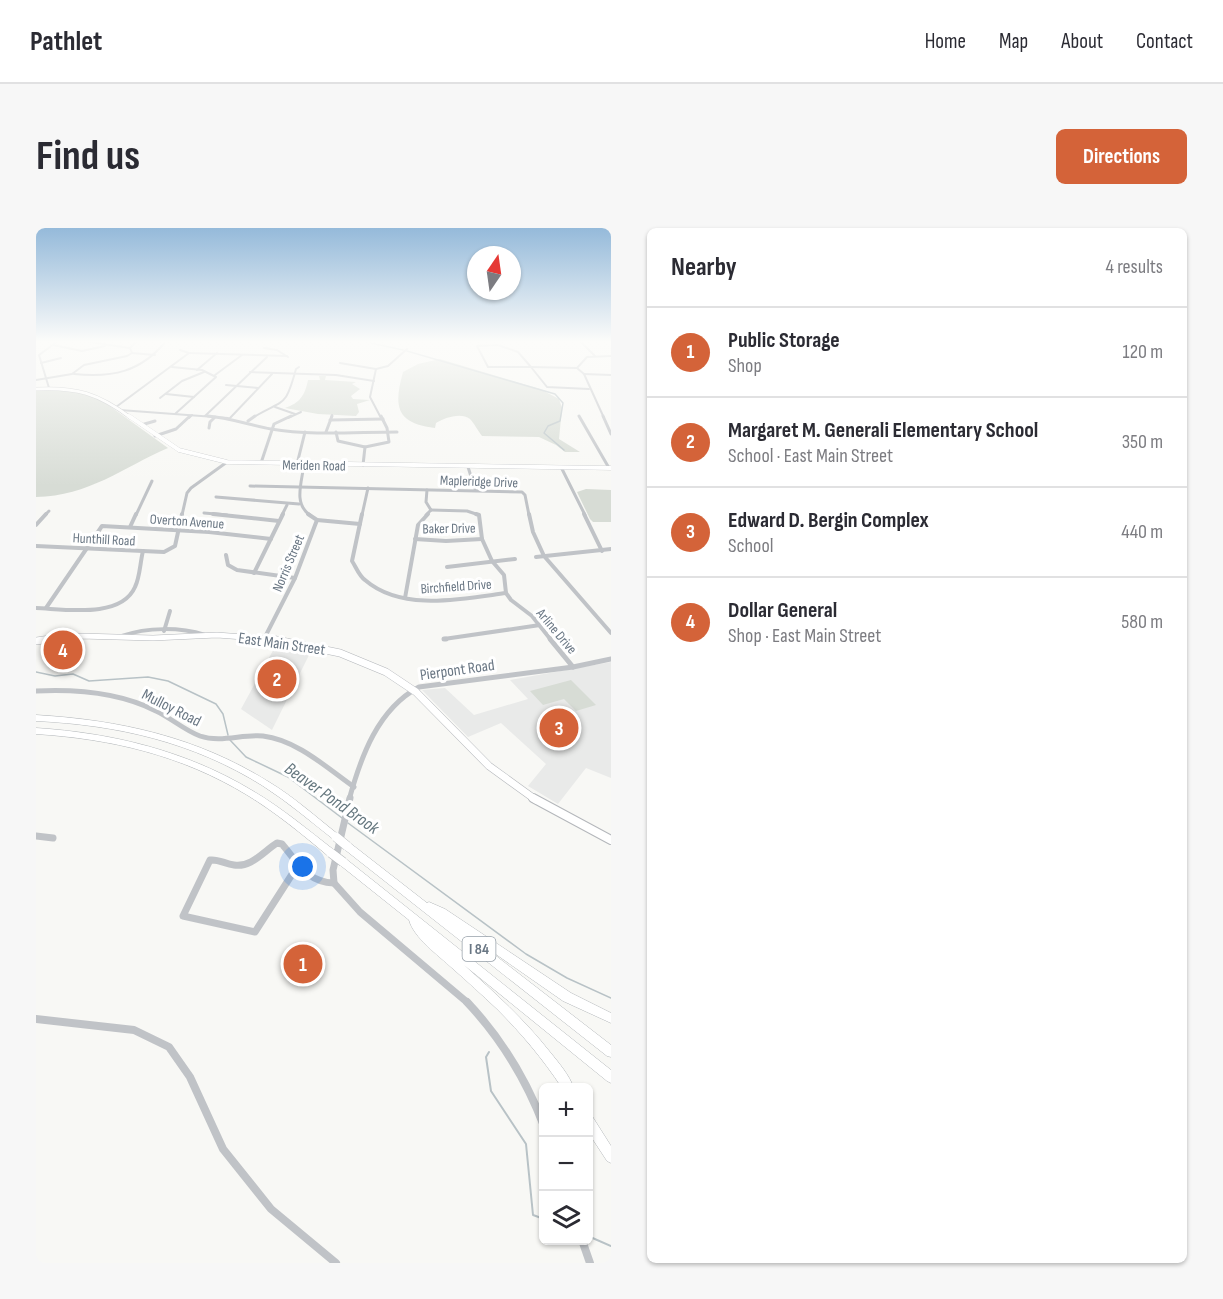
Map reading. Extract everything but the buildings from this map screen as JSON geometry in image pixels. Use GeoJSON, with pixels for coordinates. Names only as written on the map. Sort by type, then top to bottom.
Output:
{"type":"FeatureCollection","features":[{"type":"Feature","properties":{"kind":"highway","name":"I 84"},"geometry":{"type":"LineString","coordinates":[[36,718],[126,728],[199,750],[267,785],[611,1052]]}},
{"type":"Feature","properties":{"kind":"highway","name":"I 84"},"geometry":{"type":"LineString","coordinates":[[36,730],[114,740],[157,751],[194,764],[265,802],[611,1077]]}},
{"type":"Feature","properties":{"kind":"highway"},"geometry":{"type":"LineString","coordinates":[[422,904],[445,914],[567,997],[611,1018]]}},
{"type":"Feature","properties":{"kind":"highway"},"geometry":{"type":"LineString","coordinates":[[411,917],[424,936],[495,999],[535,1040],[565,1083]]}},
{"type":"Feature","properties":{"kind":"highway"},"geometry":{"type":"LineString","coordinates":[[593,1128],[611,1157]]}},
{"type":"Feature","properties":{"kind":"main road","name":"Meriden Road"},"geometry":{"type":"LineString","coordinates":[[74,389],[93,393],[118,408],[155,436],[191,455],[227,462],[610,468]]}},
{"type":"Feature","properties":{"kind":"main road","name":"East Main Street"},"geometry":{"type":"LineString","coordinates":[[36,641],[74,636],[205,635],[315,645],[340,652],[384,671],[412,689],[469,748],[506,779],[549,807],[611,840]]}},
{"type":"Feature","properties":{"kind":"street"},"geometry":{"type":"LineString","coordinates":[[118,408],[143,389]]}},
{"type":"Feature","properties":{"kind":"street"},"geometry":{"type":"LineString","coordinates":[[160,398],[172,389]]}},
{"type":"Feature","properties":{"kind":"street"},"geometry":{"type":"LineString","coordinates":[[175,414],[204,389]]}},
{"type":"Feature","properties":{"kind":"street"},"geometry":{"type":"LineString","coordinates":[[205,416],[231,389]]}},
{"type":"Feature","properties":{"kind":"street"},"geometry":{"type":"LineString","coordinates":[[230,418],[257,389]]}},
{"type":"Feature","properties":{"kind":"street"},"geometry":{"type":"LineString","coordinates":[[248,421],[254,415],[275,406],[288,396],[290,389]]}},
{"type":"Feature","properties":{"kind":"street"},"geometry":{"type":"LineString","coordinates":[[336,432],[337,440],[341,443],[365,447],[388,443],[388,432],[383,419],[370,397],[372,389]]}},
{"type":"Feature","properties":{"kind":"street"},"geometry":{"type":"LineString","coordinates":[[590,389],[611,434]]}},
{"type":"Feature","properties":{"kind":"street"},"geometry":{"type":"LineString","coordinates":[[166,394],[194,397]]}},
{"type":"Feature","properties":{"kind":"street"},"geometry":{"type":"LineString","coordinates":[[275,406],[295,414]]}},
{"type":"Feature","properties":{"kind":"street"},"geometry":{"type":"LineString","coordinates":[[118,408],[230,418],[271,429],[305,432],[397,432]]}},
{"type":"Feature","properties":{"kind":"street"},"geometry":{"type":"LineString","coordinates":[[261,464],[274,424],[301,412]]}},
{"type":"Feature","properties":{"kind":"street"},"geometry":{"type":"LineString","coordinates":[[155,436],[176,429],[192,415]]}},
{"type":"Feature","properties":{"kind":"street"},"geometry":{"type":"LineString","coordinates":[[326,432],[332,415]]}},
{"type":"Feature","properties":{"kind":"street"},"geometry":{"type":"LineString","coordinates":[[579,416],[610,468]]}},
{"type":"Feature","properties":{"kind":"street"},"geometry":{"type":"LineString","coordinates":[[209,428],[210,422],[215,417]]}},
{"type":"Feature","properties":{"kind":"street"},"geometry":{"type":"LineString","coordinates":[[330,420],[383,419]]}},
{"type":"Feature","properties":{"kind":"street"},"geometry":{"type":"LineString","coordinates":[[141,424],[155,421]]}},
{"type":"Feature","properties":{"kind":"street"},"geometry":{"type":"LineString","coordinates":[[297,464],[305,432]]}},
{"type":"Feature","properties":{"kind":"street"},"geometry":{"type":"LineString","coordinates":[[363,465],[365,447]]}},
{"type":"Feature","properties":{"kind":"street"},"geometry":{"type":"LineString","coordinates":[[178,532],[190,488],[227,462]]}},
{"type":"Feature","properties":{"kind":"street"},"geometry":{"type":"LineString","coordinates":[[216,497],[287,505],[299,504],[304,464]]}},
{"type":"Feature","properties":{"kind":"street"},"geometry":{"type":"LineString","coordinates":[[468,467],[475,489]]}},
{"type":"Feature","properties":{"kind":"street"},"geometry":{"type":"LineString","coordinates":[[561,467],[602,551]]}},
{"type":"Feature","properties":{"kind":"street"},"geometry":{"type":"LineString","coordinates":[[130,527],[152,481]]}},
{"type":"Feature","properties":{"kind":"street","name":"Mapleridge Drive"},"geometry":{"type":"LineString","coordinates":[[250,486],[475,489],[513,490],[524,493],[533,532],[544,556],[611,633]]}},
{"type":"Feature","properties":{"kind":"street","name":"Birchfield Drive"},"geometry":{"type":"LineString","coordinates":[[368,488],[352,561],[354,568],[381,591],[405,598],[430,601],[506,593]]}},
{"type":"Feature","properties":{"kind":"street"},"geometry":{"type":"LineString","coordinates":[[405,598],[418,525],[431,510],[426,502],[427,490]]}},
{"type":"Feature","properties":{"kind":"street","name":"Norris Street"},"geometry":{"type":"LineString","coordinates":[[264,639],[295,578],[317,520],[303,511],[299,504]]}},
{"type":"Feature","properties":{"kind":"street"},"geometry":{"type":"LineString","coordinates":[[254,573],[287,505]]}},
{"type":"Feature","properties":{"kind":"street","name":"Arline Drive"},"geometry":{"type":"LineString","coordinates":[[431,510],[474,512],[479,515],[482,539],[492,561],[504,575],[506,593],[511,600],[532,616],[573,668]]}},
{"type":"Feature","properties":{"kind":"street"},"geometry":{"type":"LineString","coordinates":[[36,525],[49,511]]}},
{"type":"Feature","properties":{"kind":"street"},"geometry":{"type":"LineString","coordinates":[[204,513],[279,521]]}},
{"type":"Feature","properties":{"kind":"street"},"geometry":{"type":"LineString","coordinates":[[317,520],[360,524]]}},
{"type":"Feature","properties":{"kind":"street"},"geometry":{"type":"LineString","coordinates":[[46,608],[102,526]]}},
{"type":"Feature","properties":{"kind":"street","name":"Overton Avenue"},"geometry":{"type":"LineString","coordinates":[[102,526],[209,532],[271,539]]}},
{"type":"Feature","properties":{"kind":"street","name":"Hunthill Road"},"geometry":{"type":"LineString","coordinates":[[36,546],[143,551],[170,550],[175,546],[178,532]]}},
{"type":"Feature","properties":{"kind":"street","name":"Baker Drive"},"geometry":{"type":"LineString","coordinates":[[415,539],[446,541],[482,539]]}},
{"type":"Feature","properties":{"kind":"street"},"geometry":{"type":"LineString","coordinates":[[536,557],[611,549]]}},
{"type":"Feature","properties":{"kind":"street"},"geometry":{"type":"LineString","coordinates":[[36,608],[95,609],[113,606],[127,598],[135,588],[143,551]]}},
{"type":"Feature","properties":{"kind":"street"},"geometry":{"type":"LineString","coordinates":[[226,555],[228,565],[254,573],[295,578]]}},
{"type":"Feature","properties":{"kind":"street"},"geometry":{"type":"LineString","coordinates":[[447,567],[514,559]]}},
{"type":"Feature","properties":{"kind":"street"},"geometry":{"type":"LineString","coordinates":[[164,631],[170,611]]}},
{"type":"Feature","properties":{"kind":"street"},"geometry":{"type":"LineString","coordinates":[[444,639],[540,625]]}},
{"type":"Feature","properties":{"kind":"street"},"geometry":{"type":"LineString","coordinates":[[122,636],[131,632],[164,631],[194,632],[205,635]]}},
{"type":"Feature","properties":{"kind":"street","name":"Pierpont Road"},"geometry":{"type":"LineString","coordinates":[[334,883],[333,870],[363,755],[373,733],[392,708],[412,689],[573,668],[611,659]]}},
{"type":"Feature","properties":{"kind":"street","name":"Mulloy Road"},"geometry":{"type":"LineString","coordinates":[[36,691],[96,694],[128,699],[158,711],[199,736],[229,738],[258,736],[282,741],[354,787]]}},
{"type":"Feature","properties":{"kind":"street"},"geometry":{"type":"LineString","coordinates":[[36,836],[53,838]]}},
{"type":"Feature","properties":{"kind":"street"},"geometry":{"type":"LineString","coordinates":[[298,865],[255,932],[183,916],[210,860],[216,858],[234,865],[247,864],[273,845],[282,844],[298,865],[316,882],[334,883],[349,903],[447,984],[482,1018],[520,1073],[539,1117]]}},
{"type":"Feature","properties":{"kind":"street"},"geometry":{"type":"LineString","coordinates":[[36,1019],[134,1030],[169,1047],[190,1077],[223,1149],[271,1209],[325,1257],[336,1263]]}},
{"type":"Feature","properties":{"kind":"street"},"geometry":{"type":"LineString","coordinates":[[584,1245],[590,1263]]}},
{"type":"Feature","properties":{"kind":"shaded area"},"geometry":{"type":"Polygon","coordinates":[[[54,389],[93,394],[168,448],[105,480],[73,492],[36,497],[36,391],[54,389]]]}},
{"type":"Feature","properties":{"kind":"shaded area"},"geometry":{"type":"Polygon","coordinates":[[[360,389],[351,396],[353,399],[370,400],[357,404],[359,412],[356,416],[318,414],[285,408],[301,398],[305,390],[360,389]]]}},
{"type":"Feature","properties":{"kind":"shaded area"},"geometry":{"type":"Polygon","coordinates":[[[399,389],[541,389],[559,399],[562,408],[559,439],[580,452],[565,452],[539,437],[482,436],[470,419],[462,416],[443,419],[436,423],[435,428],[422,426],[406,418],[401,412],[399,389]]]}},
{"type":"Feature","properties":{"kind":"shaded area"},"geometry":{"type":"Polygon","coordinates":[[[586,489],[611,490],[611,522],[593,522],[590,519],[577,492],[586,489]]]}},
{"type":"Feature","properties":{"kind":"shaded area"},"geometry":{"type":"Polygon","coordinates":[[[276,645],[312,649],[272,730],[241,709],[276,645]]]}},
{"type":"Feature","properties":{"kind":"shaded area"},"geometry":{"type":"Polygon","coordinates":[[[611,662],[611,778],[586,768],[558,804],[528,786],[546,764],[501,723],[468,737],[422,690],[445,688],[474,715],[528,699],[510,680],[611,662]]]}},
{"type":"Feature","properties":{"kind":"shaded area"},"geometry":{"type":"Polygon","coordinates":[[[571,680],[596,705],[576,711],[564,699],[543,705],[530,691],[571,680]]]}},
{"type":"Feature","properties":{"kind":"waterway"},"geometry":{"type":"LineString","coordinates":[[539,389],[555,394],[563,403],[560,421],[548,426],[544,433],[564,450]]}},
{"type":"Feature","properties":{"kind":"waterway","name":"Beaver Pond Brook"},"geometry":{"type":"LineString","coordinates":[[36,672],[55,676],[73,674],[89,681],[148,677],[168,681],[216,704],[223,714],[228,735]]}},
{"type":"Feature","properties":{"kind":"waterway","name":"Beaver Pond Brook"},"geometry":{"type":"LineString","coordinates":[[230,740],[246,757],[288,777],[342,818]]}},
{"type":"Feature","properties":{"kind":"waterway","name":"Beaver Pond Brook"},"geometry":{"type":"LineString","coordinates":[[348,823],[526,954],[567,978],[611,998]]}},
{"type":"Feature","properties":{"kind":"waterway"},"geometry":{"type":"LineString","coordinates":[[489,1052],[486,1057],[491,1091],[526,1144],[533,1215],[539,1217]]}},
{"type":"Feature","properties":{"kind":"waterway"},"geometry":{"type":"LineString","coordinates":[[593,1238],[611,1246]]}},
{"type":"Feature","properties":{"kind":"place","name":"Dollar General"},"geometry":{"type":"Point","coordinates":[63,650]}},
{"type":"Feature","properties":{"kind":"place","name":"Margaret M. Generali Elementary School"},"geometry":{"type":"Point","coordinates":[277,679]}},
{"type":"Feature","properties":{"kind":"place","name":"Edward D. Bergin Complex"},"geometry":{"type":"Point","coordinates":[559,728]}},
{"type":"Feature","properties":{"kind":"place","name":"Public Storage"},"geometry":{"type":"Point","coordinates":[303,964]}}]}
